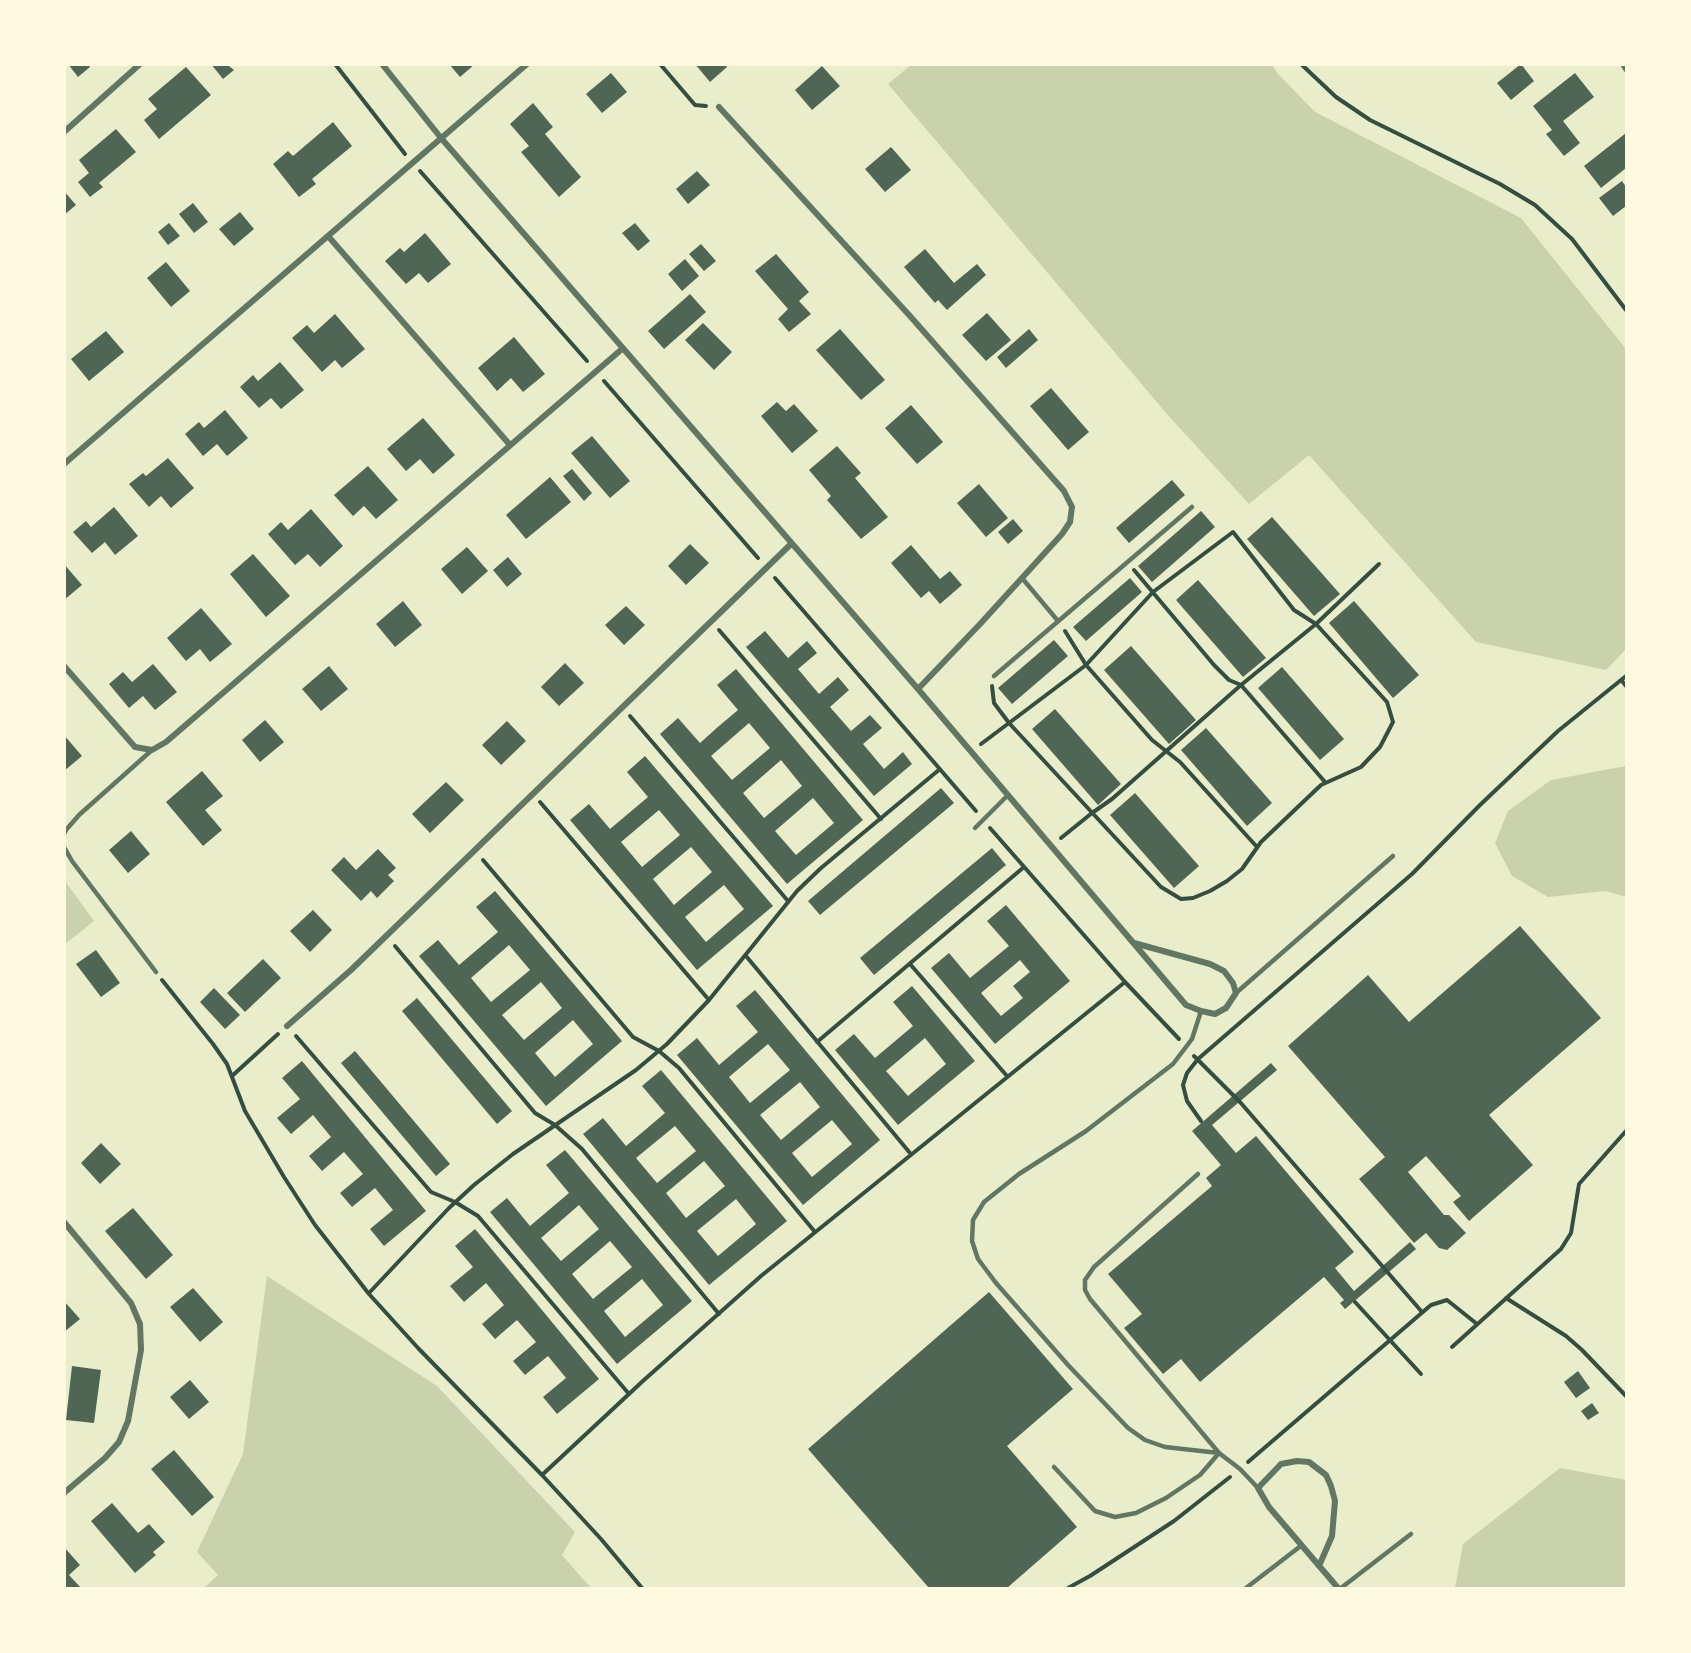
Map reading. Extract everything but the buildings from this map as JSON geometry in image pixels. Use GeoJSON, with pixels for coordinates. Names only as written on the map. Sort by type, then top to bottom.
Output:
{"type":"FeatureCollection","features":[{"type":"Feature","properties":{"kind":"street"},"geometry":{"type":"LineString","coordinates":[[64,132],[141,64]]}},
{"type":"Feature","properties":{"kind":"street"},"geometry":{"type":"LineString","coordinates":[[382,64],[441,138],[918,689],[1186,1005],[1215,1014],[1226,1008],[1236,993],[1233,983],[1224,971],[1210,964],[1134,943]]}},
{"type":"Feature","properties":{"kind":"street"},"geometry":{"type":"LineString","coordinates":[[64,464],[526,64]]}},
{"type":"Feature","properties":{"kind":"street"},"geometry":{"type":"LineString","coordinates":[[1623,64],[1626,69]]}},
{"type":"Feature","properties":{"kind":"street"},"geometry":{"type":"LineString","coordinates":[[719,107],[910,316],[1064,491],[1072,507],[1070,522],[1022,578],[918,689]]}},
{"type":"Feature","properties":{"kind":"street"},"geometry":{"type":"LineString","coordinates":[[328,236],[510,445]]}},
{"type":"Feature","properties":{"kind":"street"},"geometry":{"type":"LineString","coordinates":[[64,666],[135,747],[153,750],[166,742],[622,349]]}},
{"type":"Feature","properties":{"kind":"street"},"geometry":{"type":"LineString","coordinates":[[287,1026],[386,936],[791,544]]}},
{"type":"Feature","properties":{"kind":"street"},"geometry":{"type":"LineString","coordinates":[[64,1222],[132,1303],[140,1324],[141,1350],[128,1421],[119,1442],[105,1458],[64,1493]]}},
{"type":"Feature","properties":{"kind":"street"},"geometry":{"type":"LineString","coordinates":[[1319,1566],[1332,1536],[1335,1501],[1331,1486],[1326,1475],[1309,1462],[1297,1461],[1281,1464],[1258,1488],[1269,1506],[1319,1566],[1340,1588]]}},
{"type":"Feature","properties":{"kind":"lane"},"geometry":{"type":"LineString","coordinates":[[994,676],[1192,507]]}},
{"type":"Feature","properties":{"kind":"lane"},"geometry":{"type":"LineString","coordinates":[[1022,578],[1058,621]]}},
{"type":"Feature","properties":{"kind":"lane"},"geometry":{"type":"LineString","coordinates":[[64,834],[79,815],[153,750]]}},
{"type":"Feature","properties":{"kind":"lane"},"geometry":{"type":"LineString","coordinates":[[975,828],[1008,795]]}},
{"type":"Feature","properties":{"kind":"lane"},"geometry":{"type":"LineString","coordinates":[[64,848],[156,972]]}},
{"type":"Feature","properties":{"kind":"lane"},"geometry":{"type":"LineString","coordinates":[[1236,993],[1393,856]]}},
{"type":"Feature","properties":{"kind":"lane"},"geometry":{"type":"LineString","coordinates":[[1201,1011],[1192,1039],[1173,1064],[1086,1131],[1019,1174],[984,1202],[973,1220],[972,1241],[978,1259],[996,1283],[1068,1365],[1128,1428],[1145,1440],[1165,1447],[1219,1453]]}},
{"type":"Feature","properties":{"kind":"lane"},"geometry":{"type":"LineString","coordinates":[[1198,1174],[1094,1267],[1085,1280],[1086,1290],[1090,1299],[1219,1453],[1258,1488]]}},
{"type":"Feature","properties":{"kind":"lane"},"geometry":{"type":"LineString","coordinates":[[1054,1467],[1095,1511],[1115,1517],[1136,1513],[1166,1498],[1200,1475],[1219,1453]]}},
{"type":"Feature","properties":{"kind":"lane"},"geometry":{"type":"LineString","coordinates":[[1340,1588],[1411,1534]]}},
{"type":"Feature","properties":{"kind":"lane"},"geometry":{"type":"LineString","coordinates":[[1246,1588],[1302,1545]]}},
{"type":"Feature","properties":{"kind":"path"},"geometry":{"type":"LineString","coordinates":[[660,64],[695,105],[719,107]]}},
{"type":"Feature","properties":{"kind":"path"},"geometry":{"type":"LineString","coordinates":[[1301,64],[1336,97],[1370,120],[1500,184],[1535,205],[1572,239],[1626,310]]}},
{"type":"Feature","properties":{"kind":"path"},"geometry":{"type":"LineString","coordinates":[[971,752],[1009,723],[1086,665],[1153,592],[1233,532],[1294,610],[1316,624],[1387,702],[1393,723],[1380,747],[1361,767],[1325,782],[1257,847],[1242,869],[1210,891],[1193,898],[1181,899],[1161,887],[1009,723],[994,703],[991,688],[994,676]]}},
{"type":"Feature","properties":{"kind":"path"},"geometry":{"type":"LineString","coordinates":[[1128,562],[1214,665],[1229,680],[1241,685],[1325,782]]}},
{"type":"Feature","properties":{"kind":"path"},"geometry":{"type":"LineString","coordinates":[[1051,846],[1112,799],[1241,685],[1316,624],[1379,564]]}},
{"type":"Feature","properties":{"kind":"path"},"geometry":{"type":"LineString","coordinates":[[711,621],[881,819]]}},
{"type":"Feature","properties":{"kind":"path"},"geometry":{"type":"LineString","coordinates":[[1058,621],[1086,665],[1152,740],[1180,762],[1257,847]]}},
{"type":"Feature","properties":{"kind":"path"},"geometry":{"type":"LineString","coordinates":[[1202,1121],[1188,1101],[1183,1085],[1187,1073],[1198,1059],[1412,874],[1480,804],[1558,731],[1626,676]]}},
{"type":"Feature","properties":{"kind":"path"},"geometry":{"type":"LineString","coordinates":[[1622,681],[1626,686]]}},
{"type":"Feature","properties":{"kind":"path"},"geometry":{"type":"LineString","coordinates":[[622,707],[788,901]]}},
{"type":"Feature","properties":{"kind":"path"},"geometry":{"type":"LineString","coordinates":[[369,1293],[455,1202],[513,1154],[611,1088],[680,1032],[709,1000],[788,901],[821,868],[940,769]]}},
{"type":"Feature","properties":{"kind":"path"},"geometry":{"type":"LineString","coordinates":[[533,793],[709,1000]]}},
{"type":"Feature","properties":{"kind":"path"},"geometry":{"type":"LineString","coordinates":[[474,850],[633,1037],[659,1051],[679,1068],[815,1232]]}},
{"type":"Feature","properties":{"kind":"path"},"geometry":{"type":"LineString","coordinates":[[817,1042],[1024,867]]}},
{"type":"Feature","properties":{"kind":"path"},"geometry":{"type":"LineString","coordinates":[[386,936],[535,1113],[555,1125],[582,1149],[719,1314]]}},
{"type":"Feature","properties":{"kind":"path"},"geometry":{"type":"LineString","coordinates":[[745,956],[910,1154]]}},
{"type":"Feature","properties":{"kind":"path"},"geometry":{"type":"LineString","coordinates":[[910,964],[1006,1076]]}},
{"type":"Feature","properties":{"kind":"path"},"geometry":{"type":"LineString","coordinates":[[156,972],[227,1064],[245,1111],[284,1178],[315,1225],[369,1293],[418,1348],[542,1475],[642,1588]]}},
{"type":"Feature","properties":{"kind":"path"},"geometry":{"type":"LineString","coordinates":[[542,1475],[628,1394],[815,1232],[1125,981]]}},
{"type":"Feature","properties":{"kind":"path"},"geometry":{"type":"LineString","coordinates":[[232,1076],[287,1026],[432,1192],[478,1216],[628,1394]]}},
{"type":"Feature","properties":{"kind":"path"},"geometry":{"type":"LineString","coordinates":[[1198,1059],[1240,1102],[1422,1312]]}},
{"type":"Feature","properties":{"kind":"path"},"geometry":{"type":"LineString","coordinates":[[1452,1347],[1561,1249],[1571,1233],[1579,1184],[1626,1131]]}},
{"type":"Feature","properties":{"kind":"path"},"geometry":{"type":"LineString","coordinates":[[1506,1298],[1566,1336],[1626,1396]]}},
{"type":"Feature","properties":{"kind":"path"},"geometry":{"type":"LineString","coordinates":[[1068,1588],[1174,1521],[1239,1469],[1431,1305],[1447,1300],[1477,1324]]}},
{"type":"Feature","properties":{"kind":"path"},"geometry":{"type":"LineString","coordinates":[[1355,1302],[1421,1374]]}},
{"type":"Feature","properties":{"kind":"green space"},"geometry":{"type":"Polygon","coordinates":[[[912,64],[1272,65],[1315,112],[1521,218],[1626,349],[1626,649],[1606,670],[1476,642],[1309,455],[1249,504],[1166,413],[888,84],[912,64]]]}},
{"type":"Feature","properties":{"kind":"green space"},"geometry":{"type":"Polygon","coordinates":[[[1626,766],[1626,897],[1606,891],[1548,897],[1512,876],[1495,843],[1508,811],[1551,780],[1626,766]]]}},
{"type":"Feature","properties":{"kind":"green space"},"geometry":{"type":"Polygon","coordinates":[[[65,881],[94,921],[65,944],[65,881]]]}},
{"type":"Feature","properties":{"kind":"green space"},"geometry":{"type":"Polygon","coordinates":[[[267,1276],[437,1386],[575,1532],[562,1555],[591,1588],[204,1588],[218,1575],[197,1552],[243,1454],[267,1276]]]}},
{"type":"Feature","properties":{"kind":"green space"},"geometry":{"type":"Polygon","coordinates":[[[1560,1468],[1626,1480],[1626,1588],[1455,1588],[1463,1544],[1560,1468]]]}}]}
